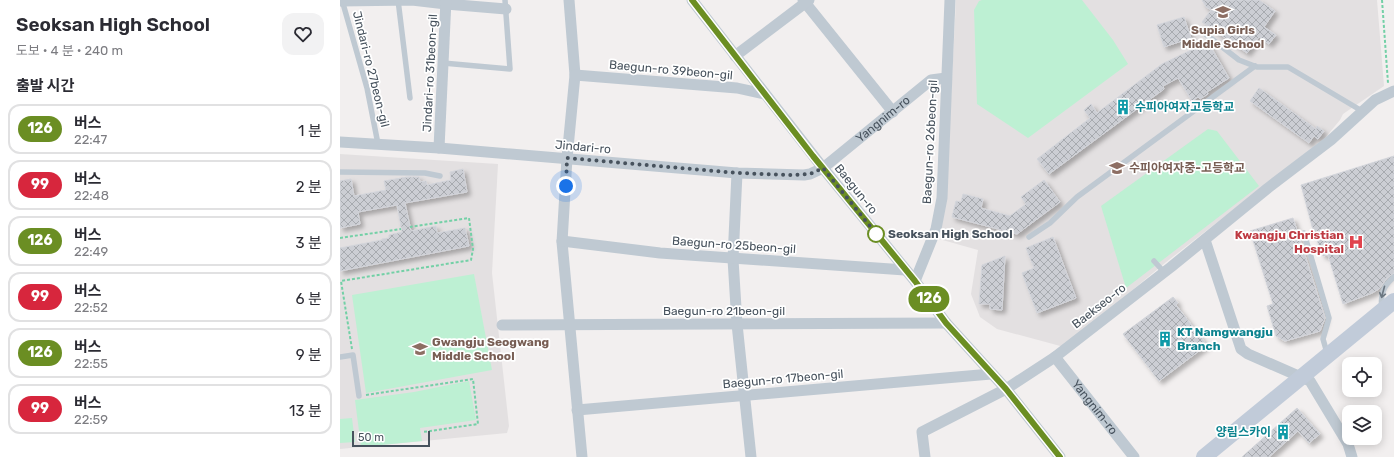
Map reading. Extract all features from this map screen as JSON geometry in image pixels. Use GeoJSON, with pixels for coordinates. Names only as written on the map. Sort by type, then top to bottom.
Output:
{"type":"FeatureCollection","features":[{"type":"Feature","properties":{"kind":"main road"},"geometry":{"type":"LineString","coordinates":[[1204,457],[1388,306]]}},
{"type":"Feature","properties":{"kind":"street"},"geometry":{"type":"LineString","coordinates":[[342,1],[398,0],[505,5]]}},
{"type":"Feature","properties":{"kind":"street"},"geometry":{"type":"LineString","coordinates":[[569,0],[575,75],[567,158],[562,241],[582,457]]}},
{"type":"Feature","properties":{"kind":"street","name":"Baegun-ro"},"geometry":{"type":"LineString","coordinates":[[692,0],[764,94],[915,281],[946,323],[1006,389],[1060,457]]}},
{"type":"Feature","properties":{"kind":"street","name":"Baegun-ro 26beon-gil"},"geometry":{"type":"LineString","coordinates":[[915,281],[936,229],[942,198],[950,0]]}},
{"type":"Feature","properties":{"kind":"street"},"geometry":{"type":"LineString","coordinates":[[735,56],[806,1],[892,112]]}},
{"type":"Feature","properties":{"kind":"street","name":"Jindari-ro 31beon-gil"},"geometry":{"type":"LineString","coordinates":[[439,148],[446,2]]}},
{"type":"Feature","properties":{"kind":"street","name":"Baegun-ro 39beon-gil"},"geometry":{"type":"LineString","coordinates":[[575,75],[737,88],[764,94]]}},
{"type":"Feature","properties":{"kind":"street","name":"Yangnim-ro"},"geometry":{"type":"LineString","coordinates":[[823,168],[931,80],[946,78]]}},
{"type":"Feature","properties":{"kind":"street","name":"Baekseo-ro"},"geometry":{"type":"LineString","coordinates":[[1006,389],[1055,357],[1205,240],[1268,188],[1331,140],[1374,100],[1391,92]]}},
{"type":"Feature","properties":{"kind":"street","name":"Jindari-ro"},"geometry":{"type":"LineString","coordinates":[[340,142],[439,148],[737,173],[804,175],[823,168]]}},
{"type":"Feature","properties":{"kind":"street"},"geometry":{"type":"LineString","coordinates":[[737,173],[733,259],[737,324],[751,457]]}},
{"type":"Feature","properties":{"kind":"street"},"geometry":{"type":"LineString","coordinates":[[1205,240],[1241,349],[1248,354],[1310,381],[1348,444],[1352,457]]}},
{"type":"Feature","properties":{"kind":"street","name":"Baegun-ro 25beon-gil"},"geometry":{"type":"LineString","coordinates":[[562,241],[660,253],[905,270]]}},
{"type":"Feature","properties":{"kind":"street","name":"Baegun-ro 21beon-gil"},"geometry":{"type":"LineString","coordinates":[[502,325],[946,323]]}},
{"type":"Feature","properties":{"kind":"street","name":"Yangnim-ro"},"geometry":{"type":"LineString","coordinates":[[1055,357],[1134,457]]}},
{"type":"Feature","properties":{"kind":"street","name":"Baegun-ro 17beon-gil"},"geometry":{"type":"LineString","coordinates":[[577,410],[991,374]]}},
{"type":"Feature","properties":{"kind":"street"},"geometry":{"type":"LineString","coordinates":[[925,457],[922,432],[1006,389]]}},
{"type":"Feature","properties":{"kind":"lane"},"geometry":{"type":"LineString","coordinates":[[398,0],[410,98]]}},
{"type":"Feature","properties":{"kind":"lane","name":"Jindari-ro 27beon-gil"},"geometry":{"type":"LineString","coordinates":[[342,1],[367,88],[378,144]]}},
{"type":"Feature","properties":{"kind":"lane"},"geometry":{"type":"LineString","coordinates":[[443,63],[510,69],[505,5]]}},
{"type":"Feature","properties":{"kind":"lane"},"geometry":{"type":"LineString","coordinates":[[1199,29],[1239,60],[1255,66],[1288,67],[1362,111]]}},
{"type":"Feature","properties":{"kind":"lane"},"geometry":{"type":"LineString","coordinates":[[1029,237],[1050,224],[1077,197],[1255,66]]}},
{"type":"Feature","properties":{"kind":"lane"},"geometry":{"type":"LineString","coordinates":[[340,172],[425,173],[440,176]]}},
{"type":"Feature","properties":{"kind":"lane"},"geometry":{"type":"LineString","coordinates":[[1304,233],[1329,318],[1323,339],[1327,356]]}},
{"type":"Feature","properties":{"kind":"lane"},"geometry":{"type":"LineString","coordinates":[[1154,260],[1164,272]]}},
{"type":"Feature","properties":{"kind":"lane"},"geometry":{"type":"LineString","coordinates":[[1388,306],[1381,296],[1385,286],[1394,277]]}},
{"type":"Feature","properties":{"kind":"lane"},"geometry":{"type":"LineString","coordinates":[[340,357],[352,355],[359,396]]}},
{"type":"Feature","properties":{"kind":"path"},"geometry":{"type":"LineString","coordinates":[[1382,0],[1391,92]]}},
{"type":"Feature","properties":{"kind":"path"},"geometry":{"type":"LineString","coordinates":[[352,355],[341,280],[471,260],[473,249],[469,218],[410,227]]}},
{"type":"Feature","properties":{"kind":"path"},"geometry":{"type":"LineString","coordinates":[[340,238],[402,229]]}},
{"type":"Feature","properties":{"kind":"path"},"geometry":{"type":"LineString","coordinates":[[359,396],[473,379],[478,424],[423,432]]}},
{"type":"Feature","properties":{"kind":"shaded area","name":"수피아여자중-고등학교"},"geometry":{"type":"Polygon","coordinates":[[[956,0],[1377,0],[1384,86],[1343,114],[1325,138],[1165,263],[1064,347],[997,329],[980,317],[971,294],[978,250],[939,239],[946,198],[956,0]]]}},
{"type":"Feature","properties":{"kind":"shaded area","name":"Gwangju Seogwang Middle School"},"geometry":{"type":"Polygon","coordinates":[[[340,154],[498,164],[492,273],[509,426],[507,433],[340,449],[340,154]]]}},
{"type":"Feature","properties":{"kind":"green space"},"geometry":{"type":"Polygon","coordinates":[[[1082,0],[1113,40],[1128,64],[1028,138],[977,104],[974,10],[979,1],[1082,0]]]}},
{"type":"Feature","properties":{"kind":"green space"},"geometry":{"type":"Polygon","coordinates":[[[1208,129],[1217,131],[1259,186],[1126,288],[1101,206],[1208,129]]]}},
{"type":"Feature","properties":{"kind":"green space"},"geometry":{"type":"Polygon","coordinates":[[[474,274],[492,370],[366,393],[352,295],[474,274]]]}},
{"type":"Feature","properties":{"kind":"green space"},"geometry":{"type":"Polygon","coordinates":[[[469,381],[476,420],[420,428],[422,441],[361,447],[355,400],[414,392],[469,381]]]}},
{"type":"Feature","properties":{"kind":"green space"},"geometry":{"type":"Polygon","coordinates":[[[352,418],[355,442],[340,443],[340,419],[352,418]]]}},
{"type":"Feature","properties":{"kind":"building"},"geometry":{"type":"Polygon","coordinates":[[[1202,0],[1259,0],[1275,11],[1264,27],[1276,35],[1269,44],[1259,37],[1247,53],[1202,22],[1211,10],[1206,7],[1202,0]]]}},
{"type":"Feature","properties":{"kind":"building"},"geometry":{"type":"Polygon","coordinates":[[[1184,17],[1191,38],[1164,47],[1157,25],[1184,17]]]}},
{"type":"Feature","properties":{"kind":"building","name":"수피아여자고등학교"},"geometry":{"type":"Polygon","coordinates":[[[1208,42],[1229,78],[1207,92],[1208,94],[1200,99],[1198,97],[1192,101],[1178,78],[1163,86],[1164,89],[1049,174],[1037,159],[1090,118],[1084,110],[1091,104],[1097,113],[1162,64],[1208,42]]]}},
{"type":"Feature","properties":{"kind":"building"},"geometry":{"type":"Polygon","coordinates":[[[1259,88],[1316,129],[1317,126],[1324,131],[1318,139],[1314,136],[1309,143],[1250,101],[1259,88]]]}},
{"type":"Feature","properties":{"kind":"building","name":"Kwangju Christian Hospital"},"geometry":{"type":"Polygon","coordinates":[[[1394,156],[1394,273],[1387,278],[1379,289],[1343,304],[1328,255],[1323,256],[1313,230],[1301,185],[1394,156]]]}},
{"type":"Feature","properties":{"kind":"building"},"geometry":{"type":"Polygon","coordinates":[[[463,169],[467,192],[405,203],[411,231],[436,226],[437,233],[465,228],[469,246],[340,271],[340,248],[382,240],[389,238],[389,235],[402,232],[397,205],[358,212],[360,224],[340,228],[340,181],[351,179],[354,196],[386,190],[384,181],[407,177],[419,177],[420,182],[426,181],[427,185],[451,180],[450,172],[463,169]]]}},
{"type":"Feature","properties":{"kind":"building"},"geometry":{"type":"Polygon","coordinates":[[[1044,180],[1060,202],[1017,234],[952,217],[956,201],[961,202],[963,194],[983,199],[981,208],[1010,216],[1026,204],[1021,197],[1044,180]]]}},
{"type":"Feature","properties":{"kind":"building"},"geometry":{"type":"Polygon","coordinates":[[[1293,218],[1325,318],[1320,331],[1285,341],[1276,336],[1267,306],[1273,304],[1250,231],[1293,218]]]}},
{"type":"Feature","properties":{"kind":"building"},"geometry":{"type":"Polygon","coordinates":[[[1053,237],[1076,298],[1037,313],[1022,273],[1034,268],[1026,248],[1053,237]]]}},
{"type":"Feature","properties":{"kind":"building"},"geometry":{"type":"Polygon","coordinates":[[[1005,256],[1002,310],[990,309],[990,304],[979,304],[982,265],[1005,256]]]}},
{"type":"Feature","properties":{"kind":"building","name":"KT Namgwangju Branch"},"geometry":{"type":"Polygon","coordinates":[[[1173,297],[1178,303],[1176,305],[1207,345],[1159,381],[1123,334],[1173,297]]]}},
{"type":"Feature","properties":{"kind":"building","name":"양림스카이"},"geometry":{"type":"Polygon","coordinates":[[[1297,408],[1320,434],[1309,443],[1298,431],[1269,457],[1242,457],[1297,408]]]}},
{"type":"Feature","properties":{"kind":"bus line","name":"126"},"geometry":{"type":"LineString","coordinates":[[692,0],[813,156],[915,281],[946,323],[1006,389],[1060,457]]}},
{"type":"Feature","properties":{"kind":"place","name":"Supia Girls Middle School"},"geometry":{"type":"Point","coordinates":[1223,12]}},
{"type":"Feature","properties":{"kind":"place","name":"수피아여자고등학교"},"geometry":{"type":"Point","coordinates":[1123,107]}},
{"type":"Feature","properties":{"kind":"place","name":"수피아여자중-고등학교"},"geometry":{"type":"Point","coordinates":[1117,168]}},
{"type":"Feature","properties":{"kind":"place","name":"Seoksan High School"},"geometry":{"type":"Point","coordinates":[876,234]}},
{"type":"Feature","properties":{"kind":"place","name":"Kwangju Christian Hospital"},"geometry":{"type":"Point","coordinates":[1356,242]}},
{"type":"Feature","properties":{"kind":"place","name":"KT Namgwangju Branch"},"geometry":{"type":"Point","coordinates":[1165,339]}},
{"type":"Feature","properties":{"kind":"place","name":"Gwangju Seogwang Middle School"},"geometry":{"type":"Point","coordinates":[420,349]}},
{"type":"Feature","properties":{"kind":"place","name":"양림스카이"},"geometry":{"type":"Point","coordinates":[1283,432]}},
{"type":"Feature","properties":{"kind":"route"},"geometry":{"type":"LineString","coordinates":[[566,186],[567,158],[737,173],[804,175],[823,168],[878,236],[876,234]]}}]}
